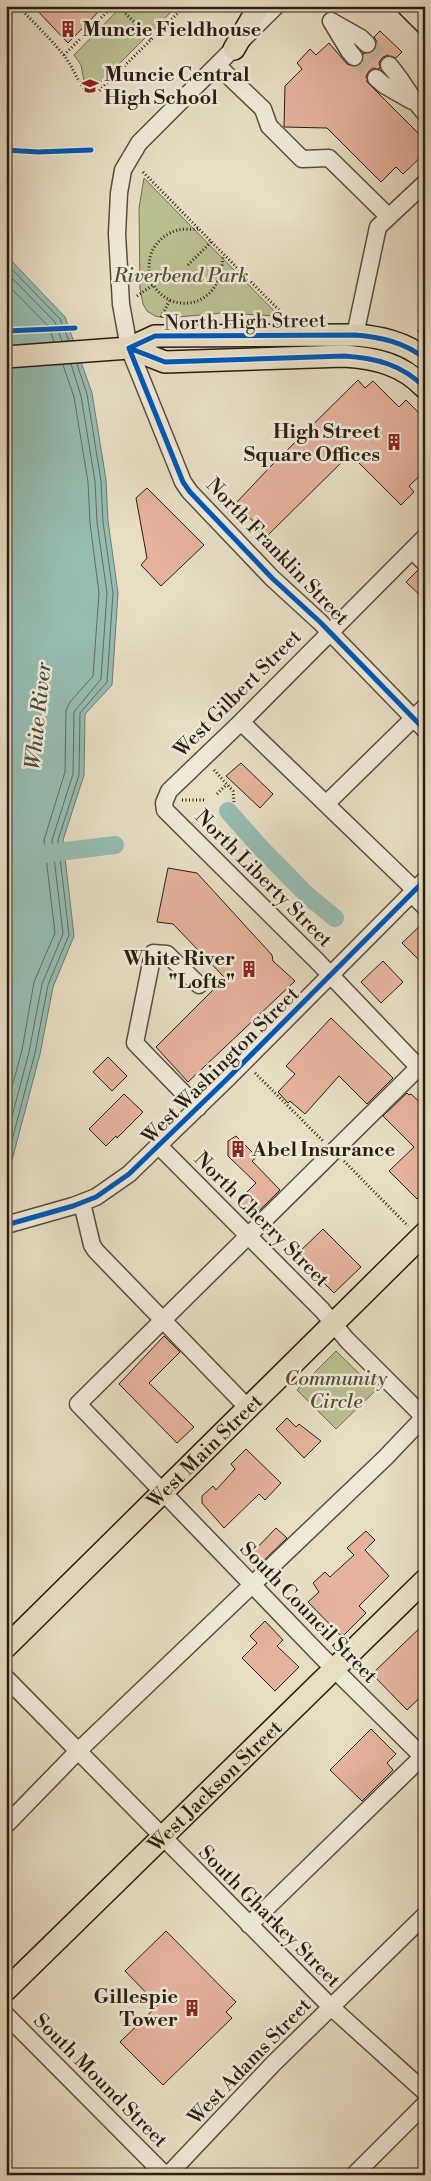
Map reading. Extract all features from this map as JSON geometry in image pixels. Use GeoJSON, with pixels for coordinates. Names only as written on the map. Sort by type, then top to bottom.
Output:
{"type":"FeatureCollection","features":[{"type":"Feature","properties":{"kind":"main road"},"geometry":{"type":"LineString","coordinates":[[234,49],[259,6]]}},
{"type":"Feature","properties":{"kind":"main road"},"geometry":{"type":"LineString","coordinates":[[408,6],[425,23]]}},
{"type":"Feature","properties":{"kind":"main road","name":"North High Street"},"geometry":{"type":"LineString","coordinates":[[6,357],[129,348],[155,336],[355,335],[378,337],[396,342],[425,359]]}},
{"type":"Feature","properties":{"kind":"main road","name":"North High Street"},"geometry":{"type":"LineString","coordinates":[[129,348],[165,362],[344,356],[368,358],[389,363],[406,372],[425,388]]}},
{"type":"Feature","properties":{"kind":"main road","name":"West Main Street"},"geometry":{"type":"LineString","coordinates":[[6,1647],[165,1493],[334,1323],[423,1238]]}},
{"type":"Feature","properties":{"kind":"main road","name":"West Jackson Street"},"geometry":{"type":"LineString","coordinates":[[6,1990],[162,1837],[423,1587]]}},
{"type":"Feature","properties":{"kind":"street","name":"North Franklin Street"},"geometry":{"type":"LineString","coordinates":[[276,6],[139,143],[123,170],[119,193],[117,234],[121,304],[129,348],[182,482],[274,580],[328,632],[419,713],[425,730]]}},
{"type":"Feature","properties":{"kind":"street"},"geometry":{"type":"LineString","coordinates":[[354,57],[331,21],[361,38],[367,44]]}},
{"type":"Feature","properties":{"kind":"street"},"geometry":{"type":"LineString","coordinates":[[217,65],[263,109],[269,126],[302,159],[329,158],[389,217]]}},
{"type":"Feature","properties":{"kind":"street"},"geometry":{"type":"LineString","coordinates":[[389,65],[419,107]]}},
{"type":"Feature","properties":{"kind":"street"},"geometry":{"type":"LineString","coordinates":[[376,78],[419,107]]}},
{"type":"Feature","properties":{"kind":"street"},"geometry":{"type":"LineString","coordinates":[[355,335],[378,227],[425,183]]}},
{"type":"Feature","properties":{"kind":"street","name":"West Gilbert Street"},"geometry":{"type":"LineString","coordinates":[[172,798],[241,722],[328,632],[425,537]]}},
{"type":"Feature","properties":{"kind":"street"},"geometry":{"type":"LineString","coordinates":[[412,550],[425,563]]}},
{"type":"Feature","properties":{"kind":"street"},"geometry":{"type":"LineString","coordinates":[[326,804],[419,713]]}},
{"type":"Feature","properties":{"kind":"street"},"geometry":{"type":"LineString","coordinates":[[241,722],[417,888],[425,907]]}},
{"type":"Feature","properties":{"kind":"street","name":"North Liberty Street"},"geometry":{"type":"LineString","coordinates":[[172,798],[164,803],[165,810],[422,1067]]}},
{"type":"Feature","properties":{"kind":"street","name":"West Washington Street"},"geometry":{"type":"LineString","coordinates":[[6,1225],[78,1205],[108,1190],[130,1174],[417,888]]}},
{"type":"Feature","properties":{"kind":"street"},"geometry":{"type":"LineString","coordinates":[[198,1108],[136,1043],[153,953],[167,954],[199,985]]}},
{"type":"Feature","properties":{"kind":"street"},"geometry":{"type":"LineString","coordinates":[[162,1320],[422,1067]]}},
{"type":"Feature","properties":{"kind":"street","name":"North Cherry Street"},"geometry":{"type":"LineString","coordinates":[[159,1146],[424,1417]]}},
{"type":"Feature","properties":{"kind":"street"},"geometry":{"type":"LineString","coordinates":[[78,1205],[96,1251],[248,1408]]}},
{"type":"Feature","properties":{"kind":"street","name":"South Council Street"},"geometry":{"type":"LineString","coordinates":[[162,1320],[78,1404],[335,1670],[424,1757]]}},
{"type":"Feature","properties":{"kind":"street"},"geometry":{"type":"LineString","coordinates":[[6,1825],[78,1752],[385,1458],[424,1417]]}},
{"type":"Feature","properties":{"kind":"street","name":"South Gharkey Street"},"geometry":{"type":"LineString","coordinates":[[6,1678],[249,1926],[331,2007],[425,2092]]}},
{"type":"Feature","properties":{"kind":"street"},"geometry":{"type":"LineString","coordinates":[[249,1926],[424,1757]]}},
{"type":"Feature","properties":{"kind":"street","name":"West Adams Street"},"geometry":{"type":"LineString","coordinates":[[167,2175],[273,2064],[425,1915]]}},
{"type":"Feature","properties":{"kind":"street","name":"South Mound Street"},"geometry":{"type":"LineString","coordinates":[[6,2015],[167,2175]]}},
{"type":"Feature","properties":{"kind":"street"},"geometry":{"type":"LineString","coordinates":[[354,2175],[425,2104]]}},
{"type":"Feature","properties":{"kind":"path"},"geometry":{"type":"LineString","coordinates":[[18,6],[64,55],[75,71],[80,84],[87,91],[99,91],[185,6]]}},
{"type":"Feature","properties":{"kind":"path"},"geometry":{"type":"LineString","coordinates":[[64,55],[113,6]]}},
{"type":"Feature","properties":{"kind":"path"},"geometry":{"type":"LineString","coordinates":[[118,6],[151,40]]}},
{"type":"Feature","properties":{"kind":"path"},"geometry":{"type":"LineString","coordinates":[[143,172],[283,314],[284,319]]}},
{"type":"Feature","properties":{"kind":"path"},"geometry":{"type":"LineString","coordinates":[[198,229],[173,231],[157,244],[149,262],[153,285],[170,300],[183,304],[192,302],[208,295],[216,286],[222,272],[223,255]]}},
{"type":"Feature","properties":{"kind":"path"},"geometry":{"type":"LineString","coordinates":[[188,264],[212,241]]}},
{"type":"Feature","properties":{"kind":"path"},"geometry":{"type":"LineString","coordinates":[[137,296],[153,285]]}},
{"type":"Feature","properties":{"kind":"path"},"geometry":{"type":"LineString","coordinates":[[159,321],[170,300]]}},
{"type":"Feature","properties":{"kind":"path"},"geometry":{"type":"LineString","coordinates":[[416,334],[425,326]]}},
{"type":"Feature","properties":{"kind":"path"},"geometry":{"type":"LineString","coordinates":[[212,768],[233,792],[234,802]]}},
{"type":"Feature","properties":{"kind":"path"},"geometry":{"type":"LineString","coordinates":[[218,794],[227,784]]}},
{"type":"Feature","properties":{"kind":"path"},"geometry":{"type":"LineString","coordinates":[[172,798],[204,800]]}},
{"type":"Feature","properties":{"kind":"path"},"geometry":{"type":"LineString","coordinates":[[227,850],[234,842]]}},
{"type":"Feature","properties":{"kind":"green space"},"geometry":{"type":"Polygon","coordinates":[[[122,6],[177,6],[98,85],[84,81],[81,65],[74,55],[122,6]]]}},
{"type":"Feature","properties":{"kind":"green space","name":"Riverbend Park"},"geometry":{"type":"Polygon","coordinates":[[[144,178],[277,316],[222,313],[166,318],[155,316],[147,311],[143,304],[140,288],[139,208],[144,178]]]}},
{"type":"Feature","properties":{"kind":"green space","name":"Community Circle"},"geometry":{"type":"Polygon","coordinates":[[[336,1351],[376,1390],[336,1429],[297,1390],[336,1351]]]}},
{"type":"Feature","properties":{"kind":"water","name":"White River"},"geometry":{"type":"Polygon","coordinates":[[[6,255],[65,317],[92,393],[106,480],[108,521],[118,593],[112,685],[85,714],[84,775],[63,840],[74,936],[53,987],[40,1054],[6,1183],[6,255]]]}},
{"type":"Feature","properties":{"kind":"building","name":"Muncie Fieldhouse"},"geometry":{"type":"Polygon","coordinates":[[[33,6],[104,6],[68,43],[33,6]]]}},
{"type":"Feature","properties":{"kind":"building"},"geometry":{"type":"Polygon","coordinates":[[[380,31],[402,52],[396,58],[388,55],[383,57],[379,62],[380,69],[373,68],[369,71],[366,76],[367,82],[425,140],[425,153],[403,174],[396,167],[381,182],[327,128],[284,127],[285,86],[302,69],[297,63],[310,49],[316,55],[329,43],[347,64],[356,67],[363,61],[363,53],[369,54],[374,51],[377,42],[374,37],[380,31]]]}},
{"type":"Feature","properties":{"kind":"building"},"geometry":{"type":"Polygon","coordinates":[[[358,380],[365,388],[373,381],[399,407],[406,400],[425,419],[425,471],[409,486],[414,492],[401,505],[350,454],[265,538],[254,527],[256,524],[235,504],[358,380]]]}},
{"type":"Feature","properties":{"kind":"building"},"geometry":{"type":"Polygon","coordinates":[[[147,488],[204,545],[161,586],[141,565],[147,558],[136,498],[147,488]]]}},
{"type":"Feature","properties":{"kind":"building"},"geometry":{"type":"Polygon","coordinates":[[[418,570],[425,573],[425,600],[406,582],[418,570]]]}},
{"type":"Feature","properties":{"kind":"building"},"geometry":{"type":"Polygon","coordinates":[[[241,763],[273,794],[260,808],[226,776],[241,763]]]}},
{"type":"Feature","properties":{"kind":"building","name":"White River \"Lofts\""},"geometry":{"type":"Polygon","coordinates":[[[168,868],[197,873],[272,955],[273,961],[295,981],[188,1082],[156,1047],[225,978],[173,924],[157,922],[168,868]]]}},
{"type":"Feature","properties":{"kind":"building"},"geometry":{"type":"Polygon","coordinates":[[[425,921],[425,966],[402,943],[425,921]]]}},
{"type":"Feature","properties":{"kind":"building"},"geometry":{"type":"Polygon","coordinates":[[[383,961],[403,982],[381,1003],[361,982],[383,961]]]}},
{"type":"Feature","properties":{"kind":"building"},"geometry":{"type":"Polygon","coordinates":[[[331,1018],[393,1078],[367,1104],[339,1076],[305,1114],[290,1101],[288,1103],[278,1092],[295,1074],[286,1066],[331,1018]]]}},
{"type":"Feature","properties":{"kind":"building"},"geometry":{"type":"Polygon","coordinates":[[[108,1057],[127,1076],[112,1091],[93,1072],[108,1057]]]}},
{"type":"Feature","properties":{"kind":"building"},"geometry":{"type":"Polygon","coordinates":[[[407,1093],[411,1094],[425,1107],[425,1191],[417,1199],[389,1171],[414,1147],[383,1116],[407,1093]]]}},
{"type":"Feature","properties":{"kind":"building"},"geometry":{"type":"Polygon","coordinates":[[[124,1094],[143,1112],[117,1138],[116,1136],[106,1146],[89,1129],[124,1094]]]}},
{"type":"Feature","properties":{"kind":"building"},"geometry":{"type":"Polygon","coordinates":[[[236,1136],[257,1157],[252,1161],[280,1190],[255,1215],[251,1211],[248,1214],[236,1203],[256,1183],[228,1156],[228,1141],[236,1136]]]}},
{"type":"Feature","properties":{"kind":"building"},"geometry":{"type":"Polygon","coordinates":[[[323,1229],[361,1267],[334,1293],[296,1255],[323,1229]]]}},
{"type":"Feature","properties":{"kind":"building"},"geometry":{"type":"Polygon","coordinates":[[[164,1336],[180,1352],[149,1383],[194,1427],[177,1443],[119,1384],[164,1336]]]}},
{"type":"Feature","properties":{"kind":"building"},"geometry":{"type":"Polygon","coordinates":[[[287,1418],[296,1427],[299,1424],[321,1441],[304,1458],[276,1429],[287,1418]]]}},
{"type":"Feature","properties":{"kind":"building"},"geometry":{"type":"Polygon","coordinates":[[[246,1449],[281,1483],[265,1500],[259,1494],[224,1528],[202,1503],[202,1496],[213,1486],[216,1490],[235,1469],[231,1464],[246,1449]]]}},
{"type":"Feature","properties":{"kind":"building"},"geometry":{"type":"Polygon","coordinates":[[[276,1528],[287,1538],[259,1565],[250,1555],[276,1528]]]}},
{"type":"Feature","properties":{"kind":"building"},"geometry":{"type":"Polygon","coordinates":[[[366,1531],[375,1540],[365,1550],[389,1576],[359,1606],[366,1613],[342,1637],[308,1602],[319,1592],[313,1583],[325,1572],[330,1577],[354,1555],[347,1548],[366,1531]]]}},
{"type":"Feature","properties":{"kind":"building"},"geometry":{"type":"Polygon","coordinates":[[[265,1621],[283,1640],[277,1646],[299,1667],[275,1691],[242,1658],[257,1643],[250,1636],[265,1621]]]}},
{"type":"Feature","properties":{"kind":"building"},"geometry":{"type":"Polygon","coordinates":[[[425,1623],[425,1693],[407,1710],[372,1674],[425,1623]]]}},
{"type":"Feature","properties":{"kind":"building"},"geometry":{"type":"Polygon","coordinates":[[[371,1729],[396,1754],[387,1763],[393,1770],[362,1801],[330,1770],[371,1729]]]}},
{"type":"Feature","properties":{"kind":"building","name":"Gillespie Tower"},"geometry":{"type":"Polygon","coordinates":[[[166,1931],[236,2002],[226,2012],[232,2018],[163,2085],[120,2042],[158,2005],[125,1971],[166,1931]]]}},
{"type":"Feature","properties":{"kind":"waterway"},"geometry":{"type":"LineString","coordinates":[[228,811],[307,895],[335,918]]}},
{"type":"Feature","properties":{"kind":"waterway"},"geometry":{"type":"LineString","coordinates":[[42,854],[115,845]]}},
{"type":"Feature","properties":{"kind":"tunnel"},"geometry":{"type":"LineString","coordinates":[[367,44],[389,65]]}},
{"type":"Feature","properties":{"kind":"tunnel"},"geometry":{"type":"LineString","coordinates":[[354,57],[376,78]]}},
{"type":"Feature","properties":{"kind":"cycle path"},"geometry":{"type":"LineString","coordinates":[[6,150],[38,152],[91,150]]}},
{"type":"Feature","properties":{"kind":"cycle path"},"geometry":{"type":"LineString","coordinates":[[6,331],[75,328]]}},
{"type":"Feature","properties":{"kind":"cycle path"},"geometry":{"type":"LineString","coordinates":[[129,348],[155,336],[355,335],[374,337],[401,344],[425,359]]}},
{"type":"Feature","properties":{"kind":"cycle path"},"geometry":{"type":"LineString","coordinates":[[129,348],[183,482],[190,492],[272,578],[320,622],[425,730]]}},
{"type":"Feature","properties":{"kind":"cycle path"},"geometry":{"type":"LineString","coordinates":[[129,348],[165,362],[344,356],[366,358],[388,364],[407,373],[425,388]]}},
{"type":"Feature","properties":{"kind":"cycle path"},"geometry":{"type":"LineString","coordinates":[[6,1225],[73,1206],[96,1197],[129,1174],[226,1080],[425,880]]}},
{"type":"Feature","properties":{"kind":"place","name":"Muncie Fieldhouse"},"geometry":{"type":"Point","coordinates":[68,29]}},
{"type":"Feature","properties":{"kind":"place","name":"Muncie Central High School"},"geometry":{"type":"Point","coordinates":[90,86]}},
{"type":"Feature","properties":{"kind":"place","name":"High Street Square Offices"},"geometry":{"type":"Point","coordinates":[394,442]}},
{"type":"Feature","properties":{"kind":"place","name":"White River \"Lofts\""},"geometry":{"type":"Point","coordinates":[249,969]}},
{"type":"Feature","properties":{"kind":"place","name":"Abel Insurance"},"geometry":{"type":"Point","coordinates":[238,1149]}},
{"type":"Feature","properties":{"kind":"place","name":"Gillespie Tower"},"geometry":{"type":"Point","coordinates":[192,2008]}}]}
